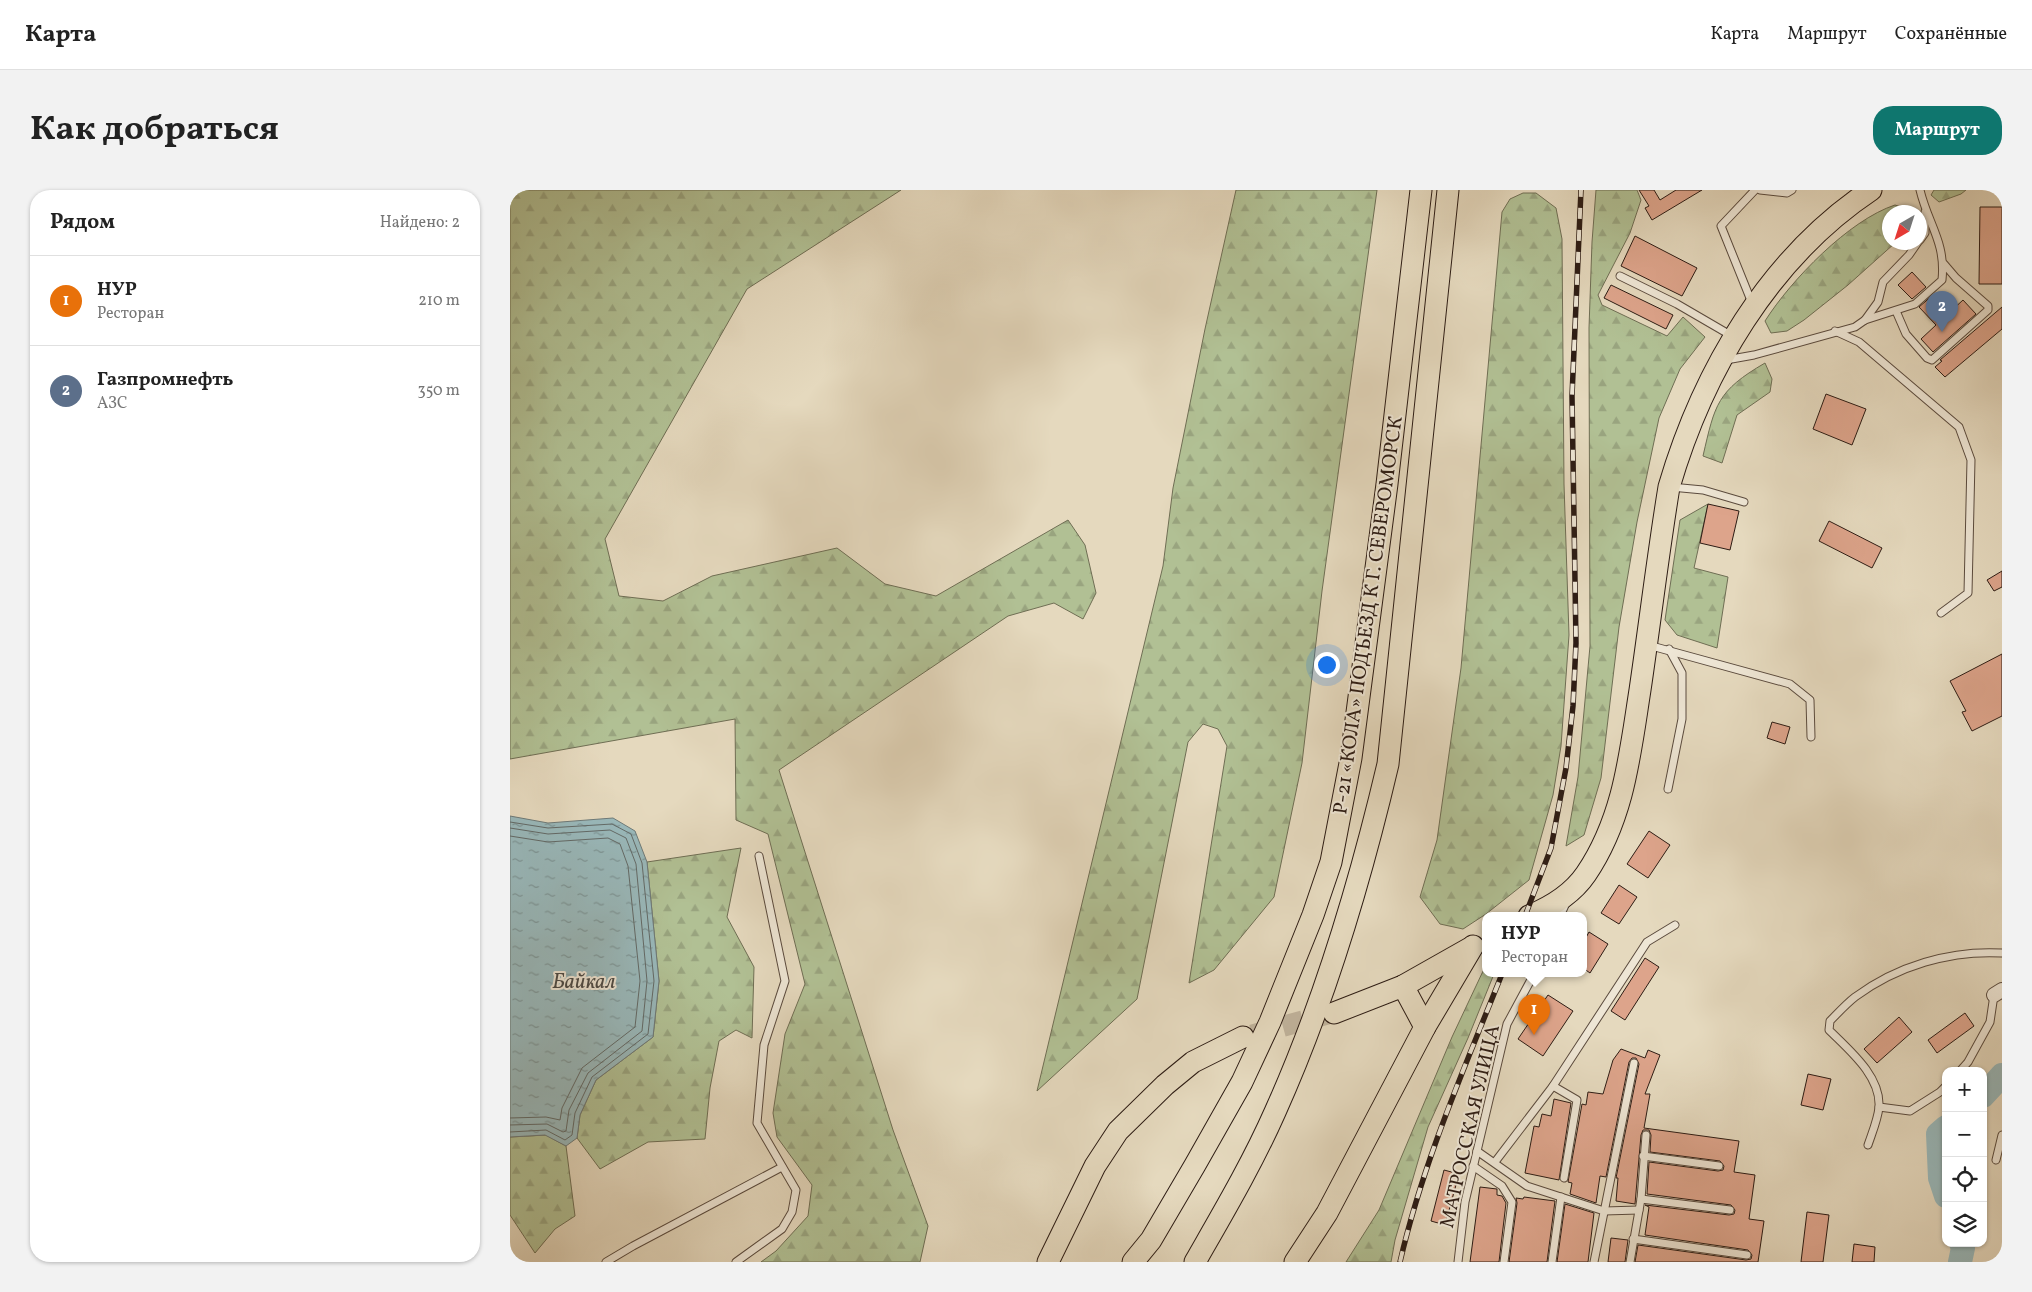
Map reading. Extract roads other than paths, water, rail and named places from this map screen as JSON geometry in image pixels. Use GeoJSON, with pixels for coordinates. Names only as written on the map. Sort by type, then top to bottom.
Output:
{"type":"FeatureCollection","features":[{"type":"Feature","properties":{"kind":"main road","name":"Р-21 «КОЛА» ПОДЪЕЗД К Г. СЕВЕРОМОРСК"},"geometry":{"type":"LineString","coordinates":[[1133,1262],[1150,1240],[1195,1166],[1242,1082],[1270,1022],[1313,915],[1331,862],[1351,758],[1387,484],[1421,190]]}},
{"type":"Feature","properties":{"kind":"main road","name":"Р-21 «КОЛА» ПОДЪЕЗД К Г. СЕВЕРОМОРСК"},"geometry":{"type":"LineString","coordinates":[[1195,1262],[1242,1180],[1275,1112],[1307,1035],[1356,885],[1388,764],[1448,190]]}},
{"type":"Feature","properties":{"kind":"main road"},"geometry":{"type":"LineString","coordinates":[[1538,912],[1547,908],[1572,890],[1586,874],[1609,834],[1625,784],[1669,487],[1678,456],[1698,407],[1721,361],[1754,306],[1780,272],[1809,240],[1856,200],[1871,190]]}},
{"type":"Feature","properties":{"kind":"main road"},"geometry":{"type":"LineString","coordinates":[[1334,1013],[1403,986],[1479,943]]}},
{"type":"Feature","properties":{"kind":"main road"},"geometry":{"type":"LineString","coordinates":[[1295,1262],[1327,1213],[1425,1027],[1479,943]]}},
{"type":"Feature","properties":{"kind":"main road"},"geometry":{"type":"LineString","coordinates":[[1403,986],[1425,1027]]}},
{"type":"Feature","properties":{"kind":"main road"},"geometry":{"type":"LineString","coordinates":[[1048,1262],[1095,1166],[1118,1131],[1164,1086],[1193,1062],[1243,1037]]}},
{"type":"Feature","properties":{"kind":"lane"},"geometry":{"type":"LineString","coordinates":[[1754,306],[1721,226],[1755,190]]}},
{"type":"Feature","properties":{"kind":"lane"},"geometry":{"type":"LineString","coordinates":[[1760,190],[1787,193],[1792,190]]}},
{"type":"Feature","properties":{"kind":"lane"},"geometry":{"type":"LineString","coordinates":[[1920,190],[1924,205]]}},
{"type":"Feature","properties":{"kind":"lane"},"geometry":{"type":"LineString","coordinates":[[1721,361],[1855,327],[1865,320],[1915,304],[1942,280],[1944,264],[1938,237],[1927,213]]}},
{"type":"Feature","properties":{"kind":"lane"},"geometry":{"type":"LineString","coordinates":[[1865,320],[1878,302],[1884,282],[1911,250]]}},
{"type":"Feature","properties":{"kind":"lane"},"geometry":{"type":"LineString","coordinates":[[1896,311],[1906,334],[1932,360],[1988,310],[1988,306],[1956,278],[1944,264]]}},
{"type":"Feature","properties":{"kind":"lane"},"geometry":{"type":"LineString","coordinates":[[1620,276],[1677,304],[1735,338]]}},
{"type":"Feature","properties":{"kind":"lane"},"geometry":{"type":"LineString","coordinates":[[1835,331],[1859,342],[1959,427],[1971,460],[1968,593],[1941,613]]}},
{"type":"Feature","properties":{"kind":"lane"},"geometry":{"type":"LineString","coordinates":[[1669,487],[1703,490],[1744,502]]}},
{"type":"Feature","properties":{"kind":"lane"},"geometry":{"type":"LineString","coordinates":[[1647,644],[1790,684],[1810,700],[1811,737]]}},
{"type":"Feature","properties":{"kind":"lane"},"geometry":{"type":"LineString","coordinates":[[1668,789],[1682,719],[1682,673],[1669,649]]}},
{"type":"Feature","properties":{"kind":"lane"},"geometry":{"type":"LineString","coordinates":[[736,1262],[782,1229],[792,1212],[796,1190],[757,1123],[764,1045],[785,981],[759,856]]}},
{"type":"Feature","properties":{"kind":"lane"},"geometry":{"type":"LineString","coordinates":[[1562,912],[1572,890]]}},
{"type":"Feature","properties":{"kind":"lane"},"geometry":{"type":"LineString","coordinates":[[1495,1162],[1553,1086],[1647,942],[1675,925]]}},
{"type":"Feature","properties":{"kind":"lane"},"geometry":{"type":"LineString","coordinates":[[1868,1145],[1879,1107],[1877,1087],[1863,1067],[1829,1030],[1830,1021],[1854,998],[1908,968],[1962,954],[2002,953]]}},
{"type":"Feature","properties":{"kind":"lane","name":"МАТРОССКАЯ УЛИЦА"},"geometry":{"type":"LineString","coordinates":[[1458,1262],[1465,1202],[1507,1024],[1532,977]]}},
{"type":"Feature","properties":{"kind":"lane"},"geometry":{"type":"LineString","coordinates":[[1964,1067],[1990,1022],[1998,993]]}},
{"type":"Feature","properties":{"kind":"lane"},"geometry":{"type":"LineString","coordinates":[[1594,1262],[1634,1063]]}},
{"type":"Feature","properties":{"kind":"lane"},"geometry":{"type":"LineString","coordinates":[[1553,1086],[1577,1100],[1564,1178]]}},
{"type":"Feature","properties":{"kind":"lane"},"geometry":{"type":"LineString","coordinates":[[1879,1107],[1910,1111],[1942,1090]]}},
{"type":"Feature","properties":{"kind":"lane"},"geometry":{"type":"LineString","coordinates":[[1630,1262],[1641,1199],[1646,1135]]}},
{"type":"Feature","properties":{"kind":"lane"},"geometry":{"type":"LineString","coordinates":[[1996,1160],[2002,1135]]}},
{"type":"Feature","properties":{"kind":"lane"},"geometry":{"type":"LineString","coordinates":[[1477,1151],[1527,1186],[1604,1211],[1639,1210]]}},
{"type":"Feature","properties":{"kind":"lane"},"geometry":{"type":"LineString","coordinates":[[1643,1156],[1719,1166]]}},
{"type":"Feature","properties":{"kind":"lane"},"geometry":{"type":"LineString","coordinates":[[1474,1166],[1502,1186],[1512,1202],[1504,1262]]}},
{"type":"Feature","properties":{"kind":"lane"},"geometry":{"type":"LineString","coordinates":[[606,1262],[782,1167]]}},
{"type":"Feature","properties":{"kind":"lane"},"geometry":{"type":"LineString","coordinates":[[1552,1262],[1560,1197]]}},
{"type":"Feature","properties":{"kind":"lane"},"geometry":{"type":"LineString","coordinates":[[1641,1199],[1730,1210]]}},
{"type":"Feature","properties":{"kind":"lane"},"geometry":{"type":"LineString","coordinates":[[1633,1239],[1747,1255]]}},
{"type":"Feature","properties":{"kind":"water","name":"Байкал"},"geometry":{"type":"Polygon","coordinates":[[[510,816],[548,823],[613,818],[635,831],[647,862],[659,981],[653,1037],[596,1080],[580,1115],[577,1138],[566,1146],[545,1135],[510,1137],[510,816]]]}},
{"type":"Feature","properties":{"kind":"waterway"},"geometry":{"type":"LineString","coordinates":[[1987,1092],[2002,1075]]}},
{"type":"Feature","properties":{"kind":"waterway"},"geometry":{"type":"LineString","coordinates":[[1942,1130],[1938,1134],[1940,1178],[1942,1184]]}},
{"type":"Feature","properties":{"kind":"waterway"},"geometry":{"type":"LineString","coordinates":[[1960,1262],[1963,1247]]}},
{"type":"Feature","properties":{"kind":"tunnel"},"geometry":{"type":"LineString","coordinates":[[1252,1035],[1328,1014]]}},
{"type":"Feature","properties":{"kind":"railway"},"geometry":{"type":"LineString","coordinates":[[1527,912],[1551,848],[1566,768],[1573,706],[1576,643],[1572,396],[1581,190]]}},
{"type":"Feature","properties":{"kind":"railway"},"geometry":{"type":"LineString","coordinates":[[1400,1262],[1409,1225],[1432,1152],[1501,977]]}},
{"type":"Feature","properties":{"kind":"place","name":"Газпромнефть"},"geometry":{"type":"Point","coordinates":[1942,332]}},
{"type":"Feature","properties":{"kind":"place","name":"НУР"},"geometry":{"type":"Point","coordinates":[1534,1035]}}]}
